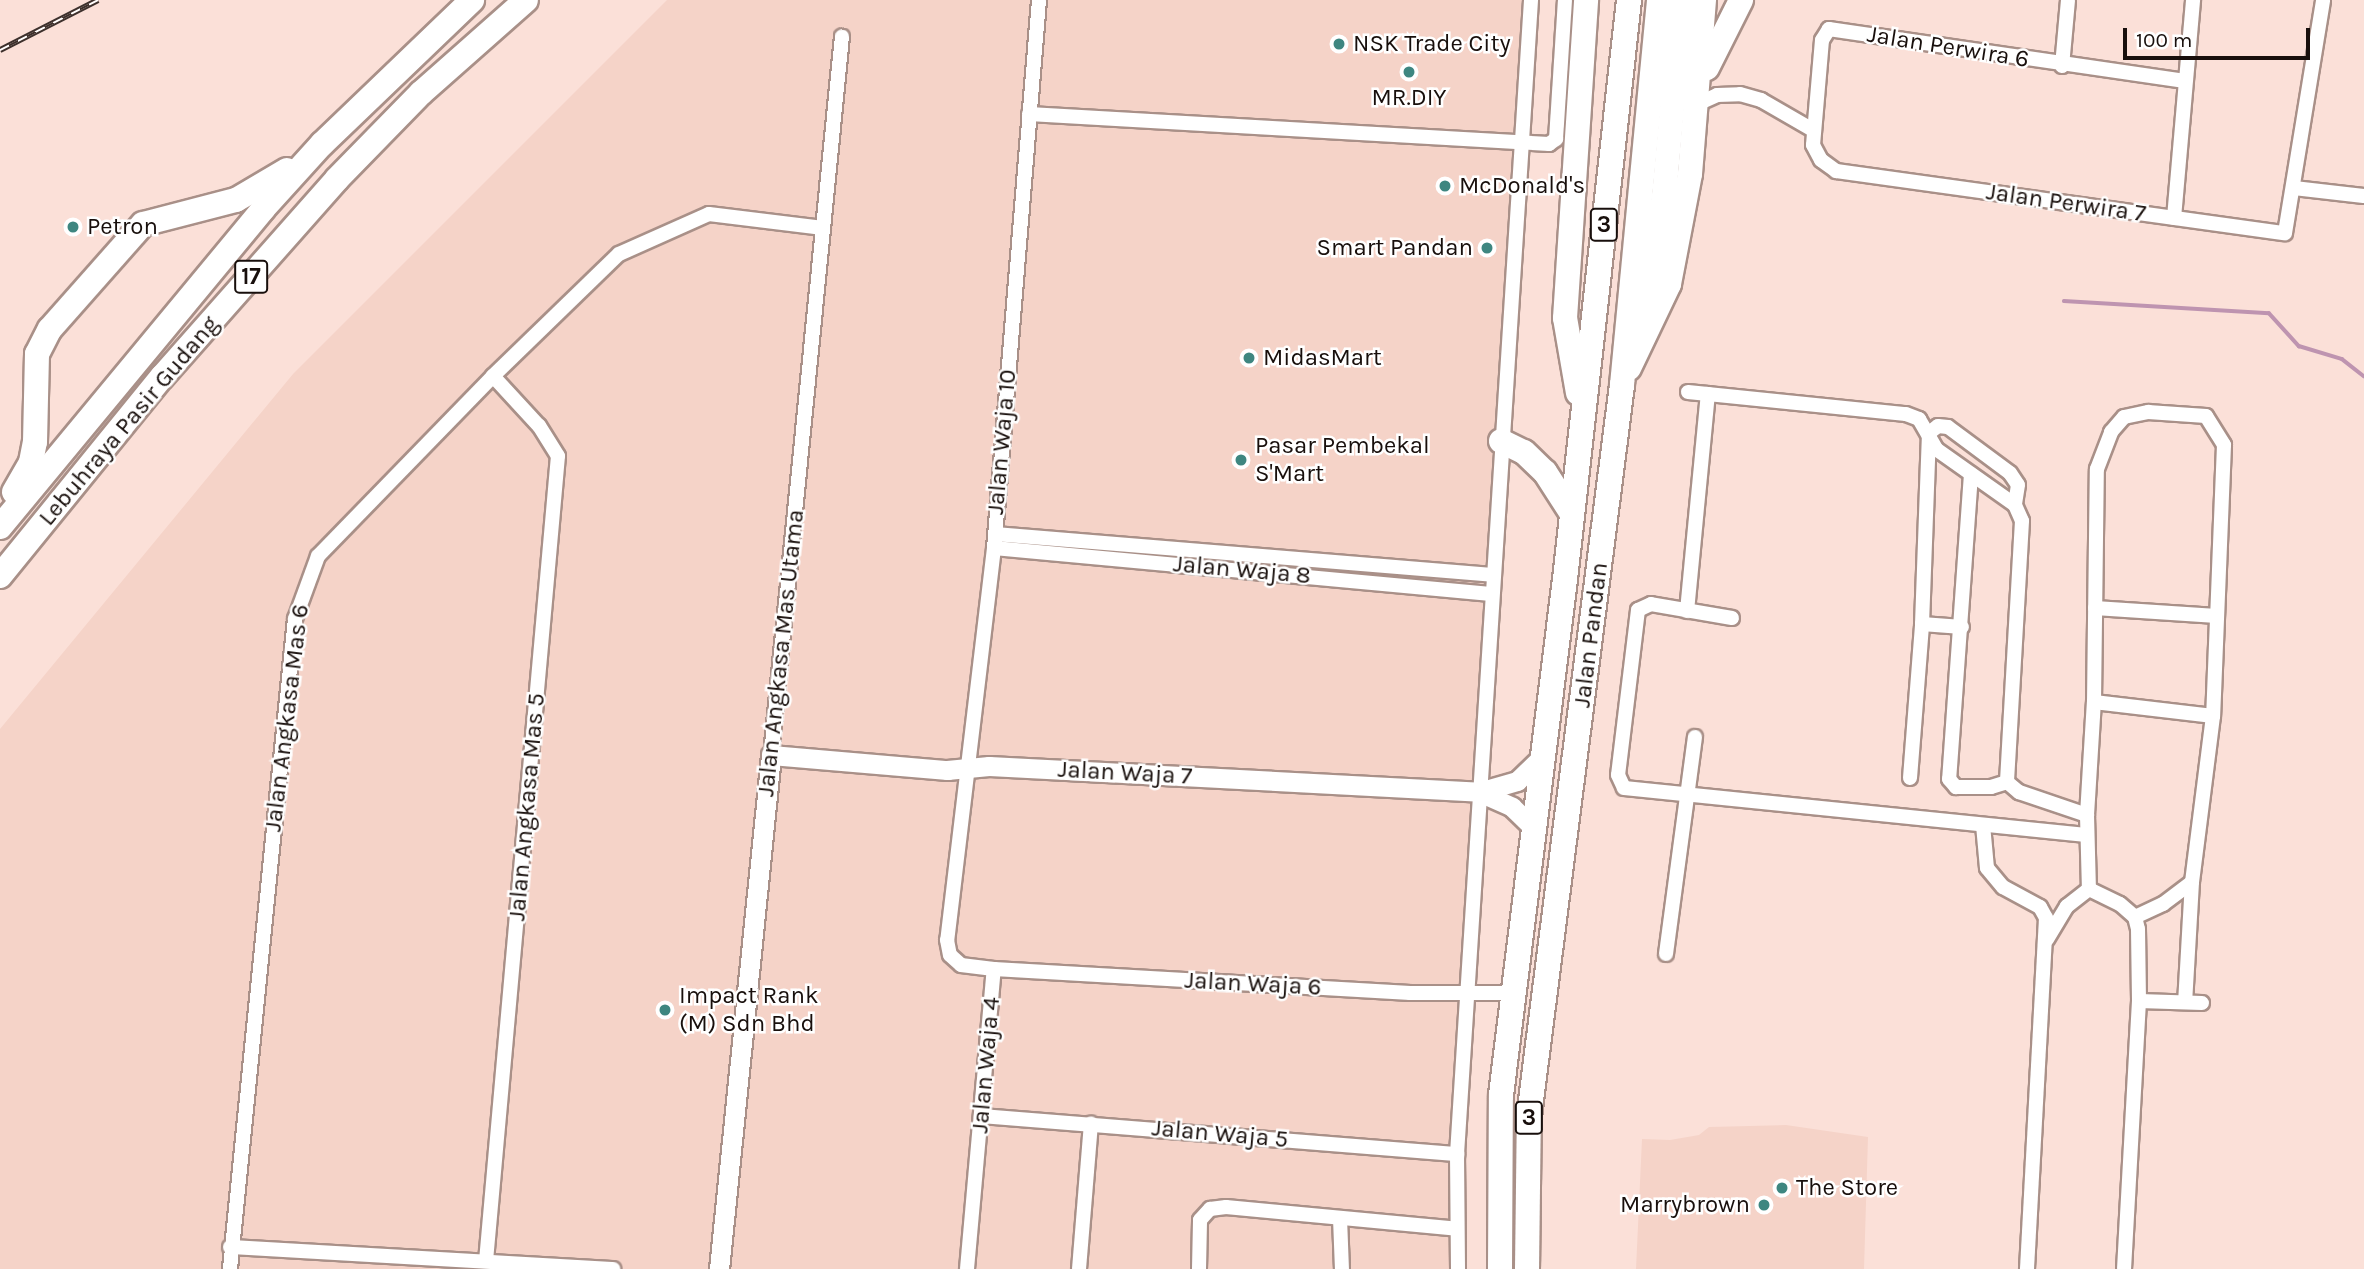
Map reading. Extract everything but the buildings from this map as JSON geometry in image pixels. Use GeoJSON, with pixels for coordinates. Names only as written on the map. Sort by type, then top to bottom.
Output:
{"type":"FeatureCollection","features":[{"type":"Feature","properties":{"kind":"highway","name":"Lebuhraya Pasir Gudang"},"geometry":{"type":"LineString","coordinates":[[0,527],[138,357],[322,144],[472,0]]}},
{"type":"Feature","properties":{"kind":"highway","name":"Lebuhraya Pasir Gudang"},"geometry":{"type":"LineString","coordinates":[[0,576],[162,377],[337,179],[421,93],[526,0]]}},
{"type":"Feature","properties":{"kind":"highway"},"geometry":{"type":"LineString","coordinates":[[1583,421],[1565,318],[1586,0]]}},
{"type":"Feature","properties":{"kind":"highway","name":"Jalan Pandan"},"geometry":{"type":"LineString","coordinates":[[1500,1269],[1501,1095],[1583,421],[1629,0]]}},
{"type":"Feature","properties":{"kind":"highway","name":"Jalan Pandan"},"geometry":{"type":"LineString","coordinates":[[1527,1269],[1529,1116],[1669,29],[1659,0]]}},
{"type":"Feature","properties":{"kind":"highway"},"geometry":{"type":"LineString","coordinates":[[1669,29],[1682,0]]}},
{"type":"Feature","properties":{"kind":"highway"},"geometry":{"type":"LineString","coordinates":[[1622,385],[1669,284],[1690,174],[1704,0]]}},
{"type":"Feature","properties":{"kind":"highway"},"geometry":{"type":"LineString","coordinates":[[1698,98],[1718,39],[1741,0]]}},
{"type":"Feature","properties":{"kind":"highway"},"geometry":{"type":"LineString","coordinates":[[0,513],[33,452],[41,342],[131,234],[158,217],[236,200],[322,144]]}},
{"type":"Feature","properties":{"kind":"highway"},"geometry":{"type":"LineString","coordinates":[[1501,441],[1524,452],[1545,472],[1572,514]]}},
{"type":"Feature","properties":{"kind":"street"},"geometry":{"type":"LineString","coordinates":[[1039,0],[1029,114],[1356,130],[1549,144],[1556,139],[1565,0]]}},
{"type":"Feature","properties":{"kind":"street"},"geometry":{"type":"LineString","coordinates":[[1458,1269],[1457,1154],[1469,993],[1492,575],[1531,0]]}},
{"type":"Feature","properties":{"kind":"street"},"geometry":{"type":"LineString","coordinates":[[2062,66],[2068,0]]}},
{"type":"Feature","properties":{"kind":"street"},"geometry":{"type":"LineString","coordinates":[[2174,218],[2193,0]]}},
{"type":"Feature","properties":{"kind":"street"},"geometry":{"type":"LineString","coordinates":[[2323,0],[2294,188],[2364,197]]}},
{"type":"Feature","properties":{"kind":"street","name":"Jalan Perwira 6"},"geometry":{"type":"LineString","coordinates":[[1813,138],[1822,40],[1829,29],[2062,66],[2185,81]]}},
{"type":"Feature","properties":{"kind":"street","name":"Jalan Angkasa Mas Utama"},"geometry":{"type":"LineString","coordinates":[[719,1269],[842,36]]}},
{"type":"Feature","properties":{"kind":"street","name":"Jalan Perwira 7"},"geometry":{"type":"LineString","coordinates":[[1698,98],[1717,94],[1740,94],[1761,100],[1813,138],[1821,160],[1836,171],[2285,233],[2294,188]]}},
{"type":"Feature","properties":{"kind":"street","name":"Jalan Waja 10"},"geometry":{"type":"LineString","coordinates":[[966,769],[994,541],[1029,114]]}},
{"type":"Feature","properties":{"kind":"street","name":"Jalan Angkasa Mas 6"},"geometry":{"type":"LineString","coordinates":[[230,1269],[230,1247],[295,619],[304,588],[318,556],[493,376],[620,254],[686,220],[709,214],[823,228]]}},
{"type":"Feature","properties":{"kind":"street","name":"Jalan Angkasa Mas 5"},"geometry":{"type":"LineString","coordinates":[[486,1261],[558,456],[532,418],[493,376]]}},
{"type":"Feature","properties":{"kind":"street"},"geometry":{"type":"LineString","coordinates":[[1688,392],[1906,414],[1919,419],[1936,449],[2015,505],[2022,521],[2007,782]]}},
{"type":"Feature","properties":{"kind":"street"},"geometry":{"type":"LineString","coordinates":[[1687,611],[1707,394]]}},
{"type":"Feature","properties":{"kind":"street"},"geometry":{"type":"LineString","coordinates":[[2089,889],[2087,815],[2094,702],[2097,469],[2111,432],[2124,417],[2148,412],[2206,416],[2224,445],[2213,716],[2192,881],[2185,1002]]}},
{"type":"Feature","properties":{"kind":"street"},"geometry":{"type":"LineString","coordinates":[[1929,433],[1938,426],[1948,427],[2010,472],[2018,485],[2015,505]]}},
{"type":"Feature","properties":{"kind":"street"},"geometry":{"type":"LineString","coordinates":[[1910,778],[1922,624],[1929,433]]}},
{"type":"Feature","properties":{"kind":"street"},"geometry":{"type":"LineString","coordinates":[[1971,474],[1949,779],[1956,787],[1991,788],[2007,782]]}},
{"type":"Feature","properties":{"kind":"street","name":"Jalan Waja 8"},"geometry":{"type":"LineString","coordinates":[[994,541],[1492,575]]}},
{"type":"Feature","properties":{"kind":"street","name":"Jalan Waja 8"},"geometry":{"type":"LineString","coordinates":[[994,541],[1491,594]]}},
{"type":"Feature","properties":{"kind":"street"},"geometry":{"type":"LineString","coordinates":[[1732,618],[1651,604],[1638,610],[1618,775],[1624,789],[2087,835]]}},
{"type":"Feature","properties":{"kind":"street"},"geometry":{"type":"LineString","coordinates":[[2095,608],[2217,616]]}},
{"type":"Feature","properties":{"kind":"street"},"geometry":{"type":"LineString","coordinates":[[1922,624],[1962,627]]}},
{"type":"Feature","properties":{"kind":"street"},"geometry":{"type":"LineString","coordinates":[[2094,702],[2213,716]]}},
{"type":"Feature","properties":{"kind":"street"},"geometry":{"type":"LineString","coordinates":[[1666,954],[1695,737]]}},
{"type":"Feature","properties":{"kind":"street","name":"Jalan Waja 7"},"geometry":{"type":"LineString","coordinates":[[771,755],[966,769],[989,766],[1479,792],[1517,781],[1543,756]]}},
{"type":"Feature","properties":{"kind":"street","name":"Jalan Waja 4"},"geometry":{"type":"LineString","coordinates":[[966,769],[947,940],[950,955],[961,965],[994,970],[967,1269]]}},
{"type":"Feature","properties":{"kind":"street"},"geometry":{"type":"LineString","coordinates":[[2007,782],[2019,792],[2087,815]]}},
{"type":"Feature","properties":{"kind":"street","name":"Jalan Waja 7"},"geometry":{"type":"LineString","coordinates":[[1479,792],[1512,807],[1535,829]]}},
{"type":"Feature","properties":{"kind":"street"},"geometry":{"type":"LineString","coordinates":[[1983,825],[1987,868],[2003,887],[2040,907],[2046,918],[2047,939],[2027,1269]]}},
{"type":"Feature","properties":{"kind":"street"},"geometry":{"type":"LineString","coordinates":[[2135,917],[2163,904],[2192,881]]}},
{"type":"Feature","properties":{"kind":"street"},"geometry":{"type":"LineString","coordinates":[[2047,939],[2067,906],[2089,889]]}},
{"type":"Feature","properties":{"kind":"street"},"geometry":{"type":"LineString","coordinates":[[2089,889],[2112,897],[2135,917],[2139,1001],[2124,1269]]}},
{"type":"Feature","properties":{"kind":"street","name":"Jalan Waja 6"},"geometry":{"type":"LineString","coordinates":[[994,970],[1513,993]]}},
{"type":"Feature","properties":{"kind":"street"},"geometry":{"type":"LineString","coordinates":[[2139,1001],[2202,1003]]}},
{"type":"Feature","properties":{"kind":"street","name":"Jalan Waja 5"},"geometry":{"type":"LineString","coordinates":[[982,1116],[1457,1154]]}},
{"type":"Feature","properties":{"kind":"street"},"geometry":{"type":"LineString","coordinates":[[1079,1269],[1091,1123]]}},
{"type":"Feature","properties":{"kind":"street"},"geometry":{"type":"LineString","coordinates":[[1199,1269],[1200,1220],[1210,1209],[1457,1229]]}},
{"type":"Feature","properties":{"kind":"street"},"geometry":{"type":"LineString","coordinates":[[1340,1218],[1342,1269]]}},
{"type":"Feature","properties":{"kind":"street"},"geometry":{"type":"LineString","coordinates":[[230,1247],[613,1269]]}},
{"type":"Feature","properties":{"kind":"shaded area"},"geometry":{"type":"Polygon","coordinates":[[[667,0],[1530,0],[1487,567],[1461,1200],[1463,1269],[0,1269],[0,729],[293,374],[667,0]]]}},
{"type":"Feature","properties":{"kind":"shaded area","name":"The Store"},"geometry":{"type":"Polygon","coordinates":[[[1786,1125],[1868,1137],[1864,1269],[1636,1269],[1642,1139],[1670,1140],[1699,1135],[1709,1127],[1786,1125]]]}},
{"type":"Feature","properties":{"kind":"waterway"},"geometry":{"type":"LineString","coordinates":[[2064,301],[2269,313],[2299,346],[2342,359],[2364,376]]}},
{"type":"Feature","properties":{"kind":"railway"},"geometry":{"type":"LineString","coordinates":[[0,50],[98,0]]}},
{"type":"Feature","properties":{"kind":"place","name":"NSK Trade City"},"geometry":{"type":"Point","coordinates":[1339,44]}},
{"type":"Feature","properties":{"kind":"place","name":"MR.DIY"},"geometry":{"type":"Point","coordinates":[1409,72]}},
{"type":"Feature","properties":{"kind":"place","name":"McDonald's"},"geometry":{"type":"Point","coordinates":[1445,186]}},
{"type":"Feature","properties":{"kind":"place","name":"Petron"},"geometry":{"type":"Point","coordinates":[73,227]}},
{"type":"Feature","properties":{"kind":"place","name":"Smart Pandan"},"geometry":{"type":"Point","coordinates":[1487,248]}},
{"type":"Feature","properties":{"kind":"place","name":"MidasMart"},"geometry":{"type":"Point","coordinates":[1249,358]}},
{"type":"Feature","properties":{"kind":"place","name":"Pasar Pembekal S'Mart"},"geometry":{"type":"Point","coordinates":[1241,460]}},
{"type":"Feature","properties":{"kind":"place","name":"Impact Rank (M) Sdn Bhd"},"geometry":{"type":"Point","coordinates":[665,1010]}},
{"type":"Feature","properties":{"kind":"place","name":"The Store"},"geometry":{"type":"Point","coordinates":[1782,1188]}},
{"type":"Feature","properties":{"kind":"place","name":"Marrybrown"},"geometry":{"type":"Point","coordinates":[1764,1205]}}]}
